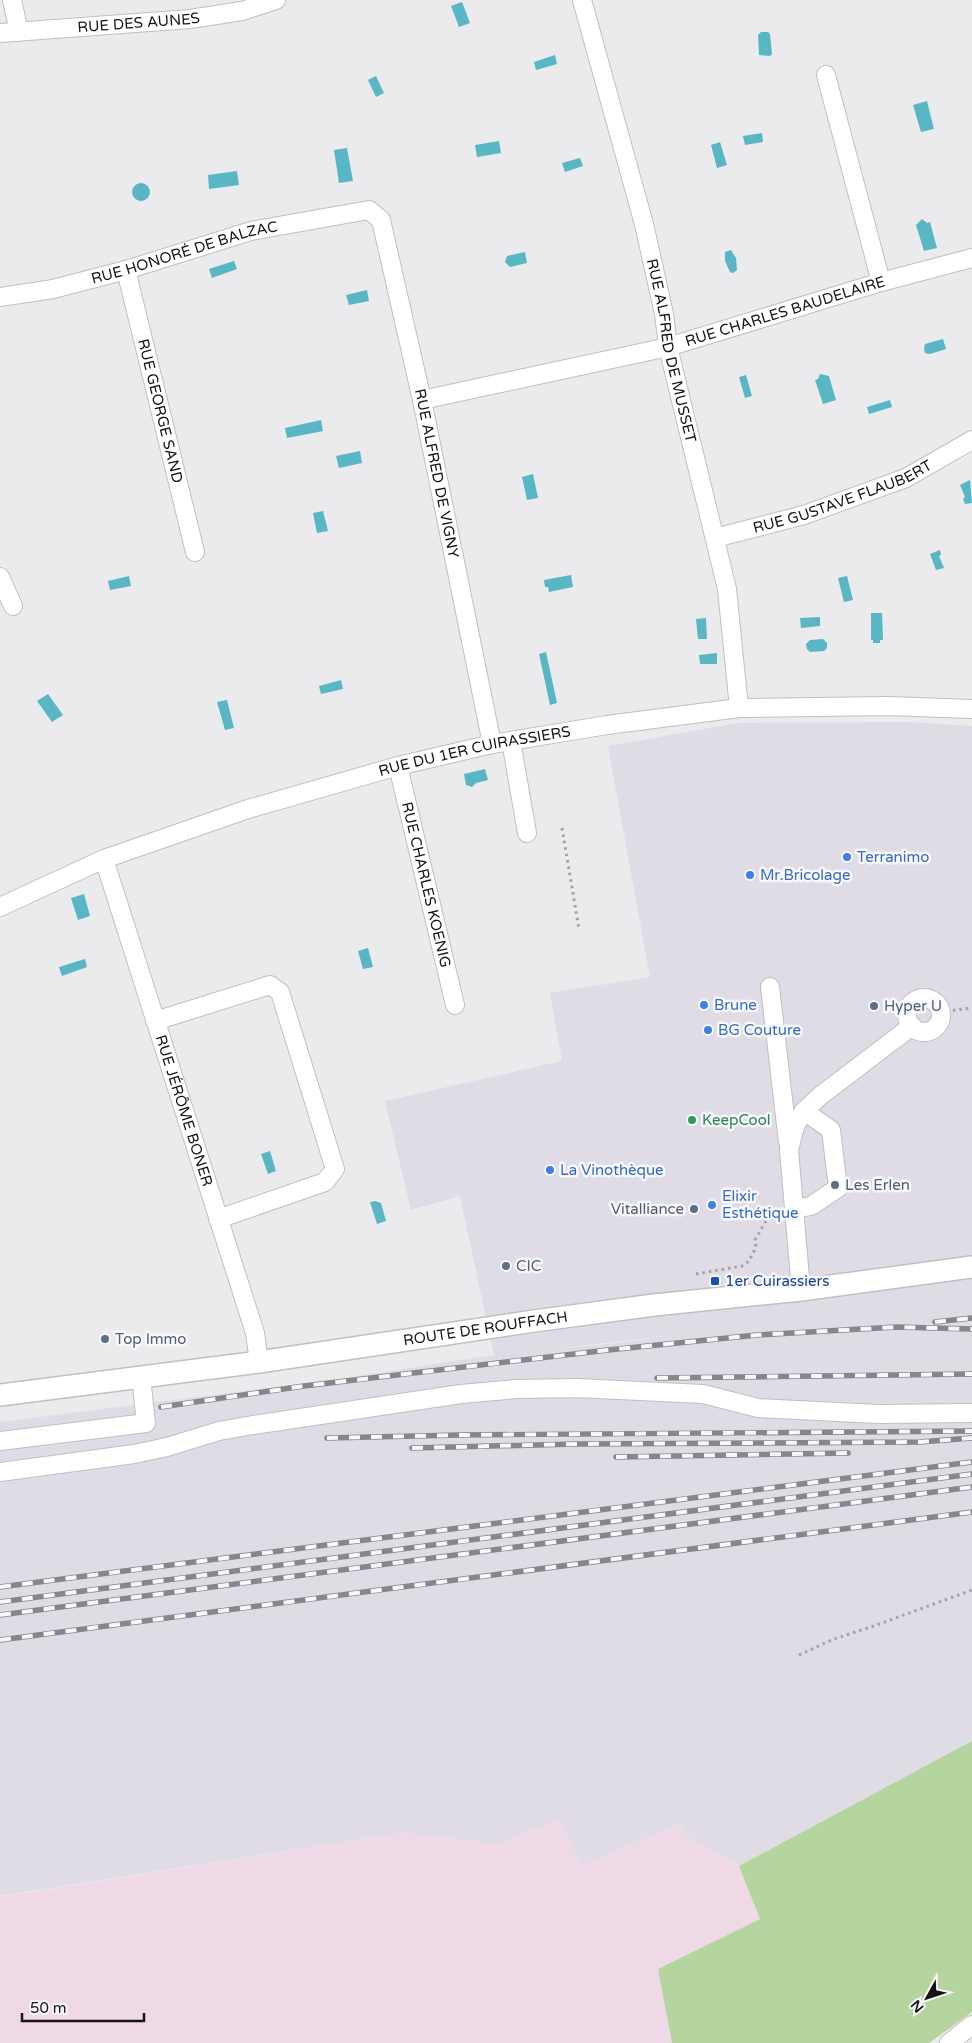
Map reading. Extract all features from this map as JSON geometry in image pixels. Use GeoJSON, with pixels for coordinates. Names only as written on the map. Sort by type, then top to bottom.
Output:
{"type":"FeatureCollection","features":[{"type":"Feature","properties":{"kind":"main road","name":"ROUTE DE ROUFFACH"},"geometry":{"type":"LineString","coordinates":[[0,1395],[259,1362],[654,1305],[801,1290],[972,1267]]}},
{"type":"Feature","properties":{"kind":"street"},"geometry":{"type":"LineString","coordinates":[[12,0],[19,32]]}},
{"type":"Feature","properties":{"kind":"street","name":"RUE DES AUNES"},"geometry":{"type":"LineString","coordinates":[[0,33],[190,19],[242,11],[276,0]]}},
{"type":"Feature","properties":{"kind":"street","name":"RUE ALFRED DE MUSSET"},"geometry":{"type":"LineString","coordinates":[[582,0],[644,224],[664,314],[668,347],[727,589],[739,708]]}},
{"type":"Feature","properties":{"kind":"street"},"geometry":{"type":"LineString","coordinates":[[826,75],[881,282]]}},
{"type":"Feature","properties":{"kind":"street","name":"RUE HONORÉ DE BALZAC"},"geometry":{"type":"LineString","coordinates":[[0,297],[53,289],[126,270],[251,231],[369,210]]}},
{"type":"Feature","properties":{"kind":"street","name":"RUE ALFRED DE VIGNY"},"geometry":{"type":"LineString","coordinates":[[369,210],[381,220],[422,400],[492,744]]}},
{"type":"Feature","properties":{"kind":"street","name":"RUE CHARLES BAUDELAIRE"},"geometry":{"type":"LineString","coordinates":[[422,400],[668,347],[881,282],[972,258]]}},
{"type":"Feature","properties":{"kind":"street","name":"RUE GEORGE SAND"},"geometry":{"type":"LineString","coordinates":[[126,270],[195,552]]}},
{"type":"Feature","properties":{"kind":"street","name":"RUE GUSTAVE FLAUBERT"},"geometry":{"type":"LineString","coordinates":[[715,538],[804,515],[906,478],[970,447]]}},
{"type":"Feature","properties":{"kind":"street"},"geometry":{"type":"LineString","coordinates":[[0,577],[13,606]]}},
{"type":"Feature","properties":{"kind":"street","name":"RUE DU 1ER CUIRASSIERS"},"geometry":{"type":"LineString","coordinates":[[0,907],[104,859],[248,809],[398,766],[492,744],[608,725],[739,708],[888,706],[972,709]]}},
{"type":"Feature","properties":{"kind":"street"},"geometry":{"type":"LineString","coordinates":[[511,741],[527,833]]}},
{"type":"Feature","properties":{"kind":"street","name":"RUE CHARLES KOENIG"},"geometry":{"type":"LineString","coordinates":[[398,766],[455,1005]]}},
{"type":"Feature","properties":{"kind":"street","name":"RUE JÉRÔME BONER"},"geometry":{"type":"LineString","coordinates":[[104,859],[255,1333],[259,1362]]}},
{"type":"Feature","properties":{"kind":"street"},"geometry":{"type":"LineString","coordinates":[[155,1021],[270,985],[280,992],[335,1169],[325,1182],[218,1219]]}},
{"type":"Feature","properties":{"kind":"street"},"geometry":{"type":"LineString","coordinates":[[770,987],[789,1150],[801,1290]]}},
{"type":"Feature","properties":{"kind":"street"},"geometry":{"type":"LineString","coordinates":[[927,998],[932,1000],[940,1012],[938,1022],[931,1030],[921,1031],[912,1026],[907,1017],[909,1006],[917,1000],[927,998]]}},
{"type":"Feature","properties":{"kind":"street"},"geometry":{"type":"LineString","coordinates":[[789,1150],[795,1126],[804,1110],[912,1026]]}},
{"type":"Feature","properties":{"kind":"street"},"geometry":{"type":"LineString","coordinates":[[794,1209],[811,1206],[838,1188],[831,1130],[804,1110]]}},
{"type":"Feature","properties":{"kind":"street"},"geometry":{"type":"LineString","coordinates":[[0,1441],[146,1423],[141,1377]]}},
{"type":"Feature","properties":{"kind":"street"},"geometry":{"type":"LineString","coordinates":[[0,1472],[150,1450],[219,1431],[253,1425],[461,1394],[517,1389],[577,1388],[703,1394],[758,1408],[879,1414],[972,1413]]}},
{"type":"Feature","properties":{"kind":"street"},"geometry":{"type":"LineString","coordinates":[[949,2043],[972,2025]]}},
{"type":"Feature","properties":{"kind":"path"},"geometry":{"type":"LineString","coordinates":[[562,828],[579,928]]}},
{"type":"Feature","properties":{"kind":"path"},"geometry":{"type":"LineString","coordinates":[[940,1012],[972,1008]]}},
{"type":"Feature","properties":{"kind":"path"},"geometry":{"type":"LineString","coordinates":[[696,1274],[742,1266],[749,1261],[756,1247],[755,1240],[768,1219]]}},
{"type":"Feature","properties":{"kind":"path"},"geometry":{"type":"LineString","coordinates":[[799,1654],[834,1639],[972,1590]]}},
{"type":"Feature","properties":{"kind":"shaded area"},"geometry":{"type":"Polygon","coordinates":[[[910,722],[972,726],[972,1741],[739,1866],[685,1835],[679,1824],[580,1867],[560,1819],[498,1844],[401,1833],[0,1896],[0,1422],[339,1379],[494,1355],[460,1196],[411,1210],[385,1101],[562,1061],[550,993],[650,977],[608,746],[738,723],[910,722]],[[673,1335],[554,1349],[601,1345],[673,1335]]]}},
{"type":"Feature","properties":{"kind":"shaded area"},"geometry":{"type":"Polygon","coordinates":[[[560,1819],[581,1867],[679,1824],[685,1835],[739,1866],[760,1919],[658,1969],[672,2043],[0,2043],[0,1897],[401,1833],[498,1844],[560,1819]]]}},
{"type":"Feature","properties":{"kind":"green space"},"geometry":{"type":"Polygon","coordinates":[[[972,1741],[972,2012],[929,2043],[672,2043],[658,1969],[760,1919],[739,1866],[972,1741]]]}},
{"type":"Feature","properties":{"kind":"water"},"geometry":{"type":"Polygon","coordinates":[[[462,2],[470,23],[459,27],[451,6],[462,2]]]}},
{"type":"Feature","properties":{"kind":"water"},"geometry":{"type":"Polygon","coordinates":[[[761,32],[768,32],[770,34],[772,54],[770,56],[759,55],[758,35],[761,32]]]}},
{"type":"Feature","properties":{"kind":"water"},"geometry":{"type":"Polygon","coordinates":[[[555,55],[557,64],[536,70],[534,62],[555,55]]]}},
{"type":"Feature","properties":{"kind":"water"},"geometry":{"type":"Polygon","coordinates":[[[376,76],[384,93],[376,97],[368,80],[376,76]]]}},
{"type":"Feature","properties":{"kind":"water"},"geometry":{"type":"Polygon","coordinates":[[[927,101],[934,129],[921,132],[913,105],[927,101]]]}},
{"type":"Feature","properties":{"kind":"water"},"geometry":{"type":"Polygon","coordinates":[[[762,133],[763,142],[745,145],[743,136],[762,133]]]}},
{"type":"Feature","properties":{"kind":"water"},"geometry":{"type":"Polygon","coordinates":[[[499,141],[501,153],[477,157],[475,145],[499,141]]]}},
{"type":"Feature","properties":{"kind":"water"},"geometry":{"type":"Polygon","coordinates":[[[720,142],[727,165],[717,168],[711,145],[720,142]]]}},
{"type":"Feature","properties":{"kind":"water"},"geometry":{"type":"Polygon","coordinates":[[[347,148],[353,181],[339,183],[334,150],[347,148]]]}},
{"type":"Feature","properties":{"kind":"water"},"geometry":{"type":"Polygon","coordinates":[[[580,158],[583,166],[565,172],[562,163],[580,158]]]}},
{"type":"Feature","properties":{"kind":"water"},"geometry":{"type":"Polygon","coordinates":[[[237,171],[239,185],[209,189],[208,175],[237,171]]]}},
{"type":"Feature","properties":{"kind":"water"},"geometry":{"type":"Polygon","coordinates":[[[141,183],[147,186],[150,192],[147,198],[141,201],[135,198],[132,192],[135,186],[141,183]]]}},
{"type":"Feature","properties":{"kind":"water"},"geometry":{"type":"Polygon","coordinates":[[[922,219],[927,223],[930,222],[937,248],[924,251],[916,225],[922,219]]]}},
{"type":"Feature","properties":{"kind":"water"},"geometry":{"type":"Polygon","coordinates":[[[731,250],[736,258],[737,270],[733,273],[730,272],[725,261],[725,252],[731,250]]]}},
{"type":"Feature","properties":{"kind":"water"},"geometry":{"type":"Polygon","coordinates":[[[525,252],[527,263],[510,267],[505,262],[507,256],[525,252]]]}},
{"type":"Feature","properties":{"kind":"water"},"geometry":{"type":"Polygon","coordinates":[[[234,261],[237,269],[212,278],[209,269],[234,261]]]}},
{"type":"Feature","properties":{"kind":"water"},"geometry":{"type":"Polygon","coordinates":[[[367,290],[369,301],[349,305],[346,295],[367,290]]]}},
{"type":"Feature","properties":{"kind":"water"},"geometry":{"type":"Polygon","coordinates":[[[943,339],[946,349],[930,354],[925,353],[925,344],[943,339]]]}},
{"type":"Feature","properties":{"kind":"water"},"geometry":{"type":"Polygon","coordinates":[[[820,374],[829,376],[836,400],[823,404],[815,380],[818,379],[820,374]]]}},
{"type":"Feature","properties":{"kind":"water"},"geometry":{"type":"Polygon","coordinates":[[[746,375],[752,396],[745,398],[739,377],[746,375]]]}},
{"type":"Feature","properties":{"kind":"water"},"geometry":{"type":"Polygon","coordinates":[[[890,400],[892,407],[869,414],[867,407],[890,400]]]}},
{"type":"Feature","properties":{"kind":"water"},"geometry":{"type":"Polygon","coordinates":[[[321,420],[323,431],[287,438],[285,428],[321,420]]]}},
{"type":"Feature","properties":{"kind":"water"},"geometry":{"type":"Polygon","coordinates":[[[360,451],[362,463],[339,468],[336,456],[360,451]]]}},
{"type":"Feature","properties":{"kind":"water"},"geometry":{"type":"Polygon","coordinates":[[[533,474],[538,498],[527,500],[522,477],[533,474]]]}},
{"type":"Feature","properties":{"kind":"water"},"geometry":{"type":"Polygon","coordinates":[[[970,480],[972,503],[965,504],[963,499],[965,497],[960,485],[970,480]]]}},
{"type":"Feature","properties":{"kind":"water"},"geometry":{"type":"Polygon","coordinates":[[[323,511],[328,531],[317,533],[313,513],[323,511]]]}},
{"type":"Feature","properties":{"kind":"water"},"geometry":{"type":"Polygon","coordinates":[[[940,550],[941,555],[939,556],[944,568],[936,570],[930,554],[940,550]]]}},
{"type":"Feature","properties":{"kind":"water"},"geometry":{"type":"Polygon","coordinates":[[[571,575],[573,587],[549,592],[548,587],[545,587],[544,580],[571,575]]]}},
{"type":"Feature","properties":{"kind":"water"},"geometry":{"type":"Polygon","coordinates":[[[129,576],[131,586],[110,590],[108,581],[129,576]]]}},
{"type":"Feature","properties":{"kind":"water"},"geometry":{"type":"Polygon","coordinates":[[[847,576],[853,600],[844,602],[838,578],[847,576]]]}},
{"type":"Feature","properties":{"kind":"water"},"geometry":{"type":"Polygon","coordinates":[[[871,613],[882,613],[883,640],[880,640],[880,643],[873,643],[873,640],[871,640],[871,613]]]}},
{"type":"Feature","properties":{"kind":"water"},"geometry":{"type":"Polygon","coordinates":[[[820,617],[820,626],[801,628],[800,618],[820,617]]]}},
{"type":"Feature","properties":{"kind":"water"},"geometry":{"type":"Polygon","coordinates":[[[706,618],[707,639],[698,639],[696,619],[706,618]]]}},
{"type":"Feature","properties":{"kind":"water"},"geometry":{"type":"Polygon","coordinates":[[[823,639],[827,643],[827,648],[824,651],[810,652],[807,649],[806,644],[810,640],[823,639]]]}},
{"type":"Feature","properties":{"kind":"water"},"geometry":{"type":"Polygon","coordinates":[[[546,652],[557,703],[550,705],[539,654],[546,652]]]}},
{"type":"Feature","properties":{"kind":"water"},"geometry":{"type":"Polygon","coordinates":[[[717,653],[717,664],[700,664],[699,655],[717,653]]]}},
{"type":"Feature","properties":{"kind":"water"},"geometry":{"type":"Polygon","coordinates":[[[341,680],[343,689],[321,694],[319,686],[341,680]]]}},
{"type":"Feature","properties":{"kind":"water"},"geometry":{"type":"Polygon","coordinates":[[[48,694],[63,715],[52,722],[37,701],[48,694]]]}},
{"type":"Feature","properties":{"kind":"water"},"geometry":{"type":"Polygon","coordinates":[[[227,700],[234,728],[225,730],[217,702],[227,700]]]}},
{"type":"Feature","properties":{"kind":"water"},"geometry":{"type":"Polygon","coordinates":[[[485,769],[488,780],[476,783],[472,787],[466,785],[464,774],[485,769]]]}},
{"type":"Feature","properties":{"kind":"water"},"geometry":{"type":"Polygon","coordinates":[[[84,894],[90,916],[78,920],[71,898],[84,894]]]}},
{"type":"Feature","properties":{"kind":"water"},"geometry":{"type":"Polygon","coordinates":[[[368,948],[373,967],[363,969],[358,951],[368,948]]]}},
{"type":"Feature","properties":{"kind":"water"},"geometry":{"type":"Polygon","coordinates":[[[85,959],[87,967],[62,976],[59,967],[85,959]]]}},
{"type":"Feature","properties":{"kind":"water"},"geometry":{"type":"Polygon","coordinates":[[[270,1151],[276,1171],[268,1174],[261,1154],[270,1151]]]}},
{"type":"Feature","properties":{"kind":"water"},"geometry":{"type":"Polygon","coordinates":[[[370,1202],[381,1203],[386,1221],[377,1224],[370,1202]]]}},
{"type":"Feature","properties":{"kind":"railway"},"geometry":{"type":"LineString","coordinates":[[935,1322],[972,1318]]}},
{"type":"Feature","properties":{"kind":"railway"},"geometry":{"type":"LineString","coordinates":[[161,1407],[304,1386],[608,1350],[757,1335],[896,1327],[972,1329]]}},
{"type":"Feature","properties":{"kind":"railway"},"geometry":{"type":"LineString","coordinates":[[657,1378],[972,1374]]}},
{"type":"Feature","properties":{"kind":"railway"},"geometry":{"type":"LineString","coordinates":[[327,1438],[460,1435],[972,1431]]}},
{"type":"Feature","properties":{"kind":"railway"},"geometry":{"type":"LineString","coordinates":[[412,1448],[576,1444],[920,1442],[972,1438]]}},
{"type":"Feature","properties":{"kind":"railway"},"geometry":{"type":"LineString","coordinates":[[616,1457],[848,1453]]}},
{"type":"Feature","properties":{"kind":"railway"},"geometry":{"type":"LineString","coordinates":[[0,1587],[972,1462]]}},
{"type":"Feature","properties":{"kind":"railway"},"geometry":{"type":"LineString","coordinates":[[0,1602],[972,1474]]}},
{"type":"Feature","properties":{"kind":"railway"},"geometry":{"type":"LineString","coordinates":[[0,1615],[972,1487]]}},
{"type":"Feature","properties":{"kind":"railway"},"geometry":{"type":"LineString","coordinates":[[0,1640],[972,1512]]}},
{"type":"Feature","properties":{"kind":"place","name":"Terranimo"},"geometry":{"type":"Point","coordinates":[847,857]}},
{"type":"Feature","properties":{"kind":"place","name":"Mr.Bricolage"},"geometry":{"type":"Point","coordinates":[750,875]}},
{"type":"Feature","properties":{"kind":"place","name":"Brune"},"geometry":{"type":"Point","coordinates":[704,1005]}},
{"type":"Feature","properties":{"kind":"place","name":"Hyper U"},"geometry":{"type":"Point","coordinates":[874,1006]}},
{"type":"Feature","properties":{"kind":"place","name":"BG Couture"},"geometry":{"type":"Point","coordinates":[708,1030]}},
{"type":"Feature","properties":{"kind":"place","name":"KeepCool"},"geometry":{"type":"Point","coordinates":[692,1120]}},
{"type":"Feature","properties":{"kind":"place","name":"La Vinothèque"},"geometry":{"type":"Point","coordinates":[550,1170]}},
{"type":"Feature","properties":{"kind":"place","name":"Les Erlen"},"geometry":{"type":"Point","coordinates":[835,1185]}},
{"type":"Feature","properties":{"kind":"place","name":"Elixir Esthétique"},"geometry":{"type":"Point","coordinates":[712,1205]}},
{"type":"Feature","properties":{"kind":"place","name":"Vitalliance"},"geometry":{"type":"Point","coordinates":[694,1209]}},
{"type":"Feature","properties":{"kind":"place","name":"CIC"},"geometry":{"type":"Point","coordinates":[506,1266]}},
{"type":"Feature","properties":{"kind":"place","name":"1er Cuirassiers"},"geometry":{"type":"Point","coordinates":[715,1281]}},
{"type":"Feature","properties":{"kind":"place","name":"Top Immo"},"geometry":{"type":"Point","coordinates":[105,1339]}}]}
